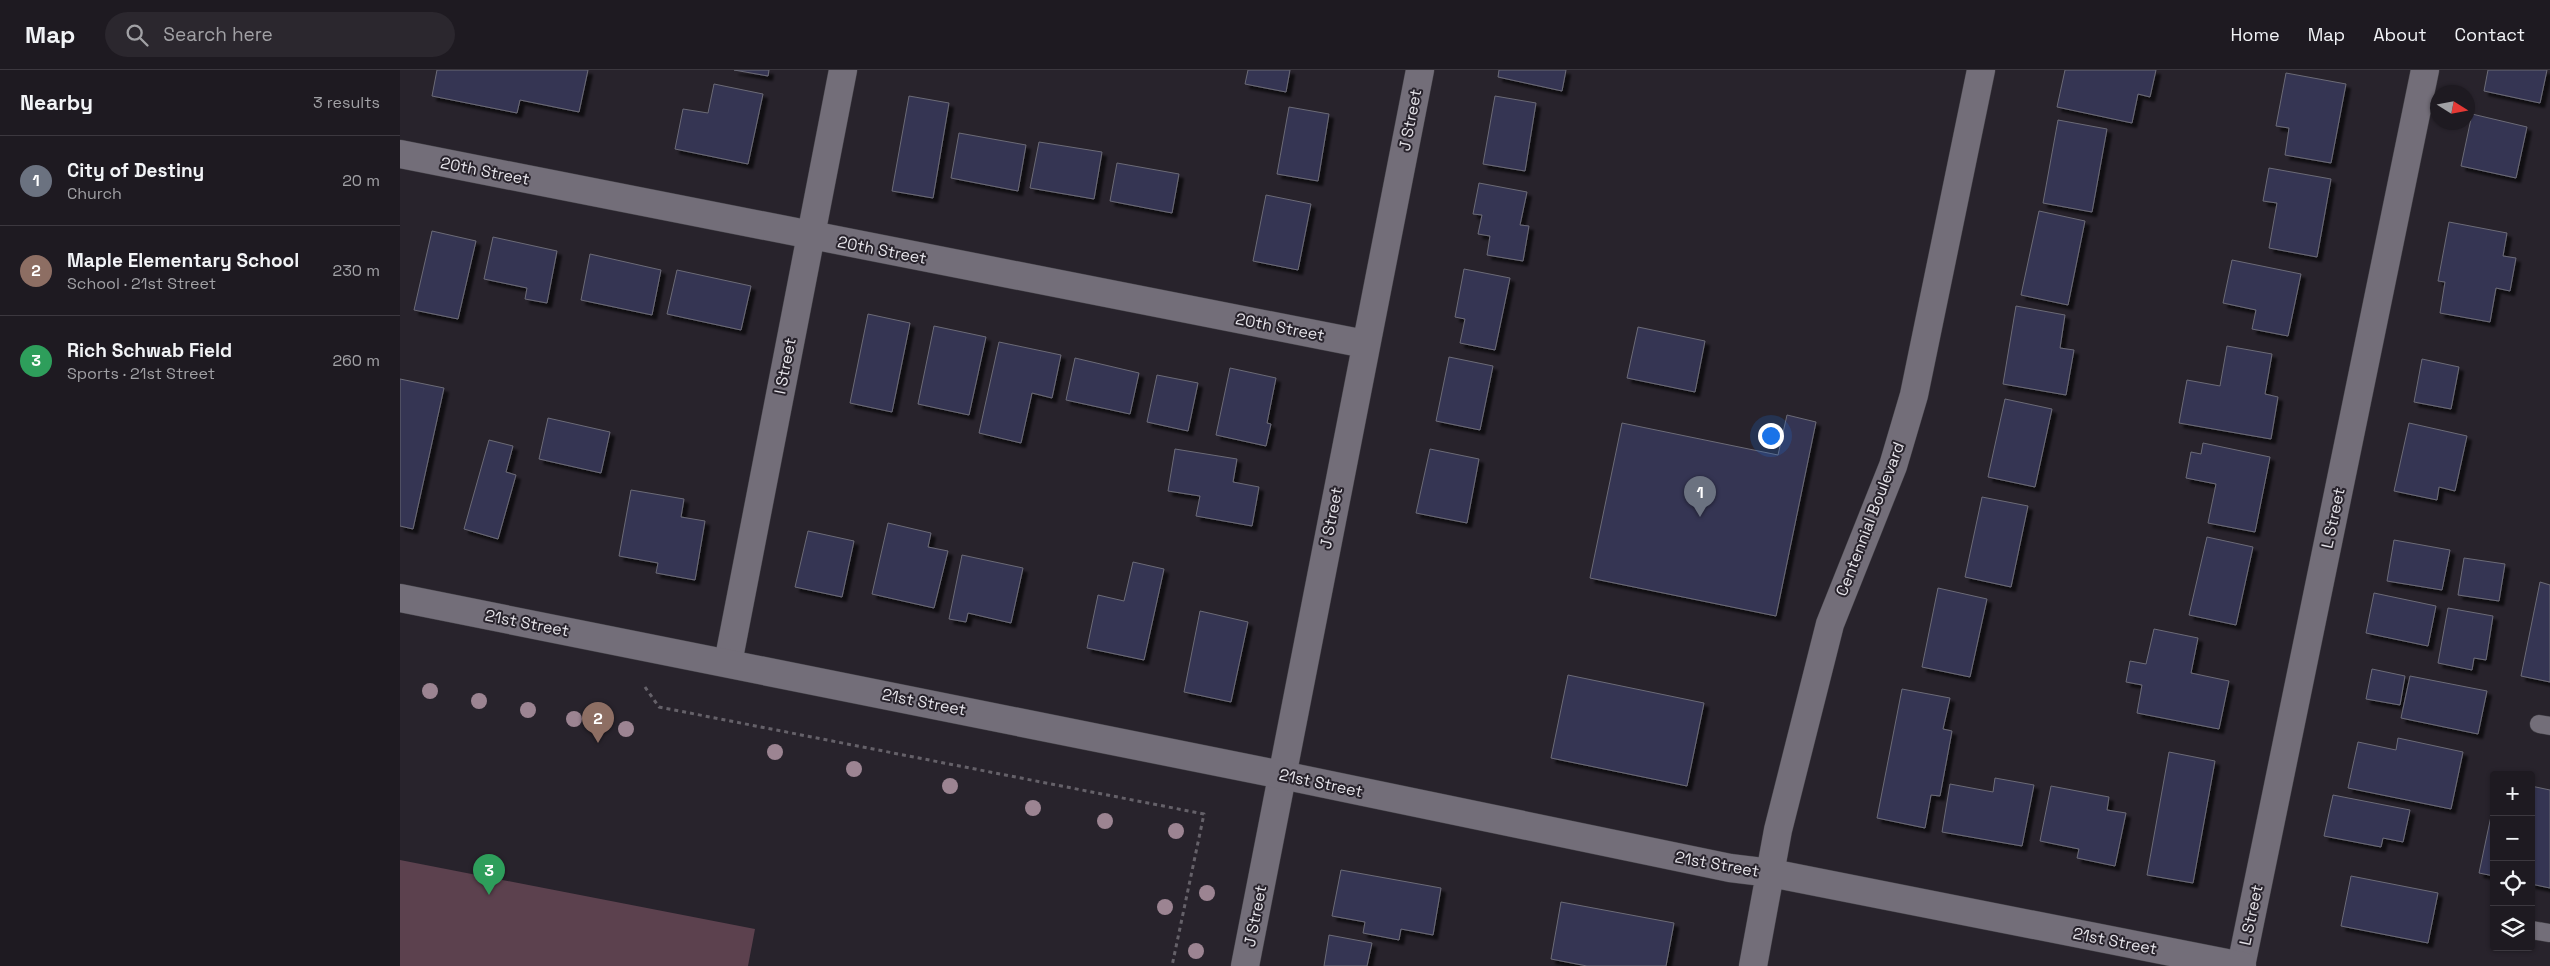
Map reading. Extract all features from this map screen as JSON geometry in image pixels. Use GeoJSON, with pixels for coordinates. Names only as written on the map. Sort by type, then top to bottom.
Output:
{"type":"FeatureCollection","features":[{"type":"Feature","properties":{"kind":"street","name":"I Street"},"geometry":{"type":"LineString","coordinates":[[728,663],[843,70]]}},
{"type":"Feature","properties":{"kind":"street","name":"J Street"},"geometry":{"type":"LineString","coordinates":[[1245,966],[1420,70]]}},
{"type":"Feature","properties":{"kind":"street","name":"Centennial Boulevard"},"geometry":{"type":"LineString","coordinates":[[1752,966],[1778,830],[1830,624],[1893,466],[1914,395],[1982,70]]}},
{"type":"Feature","properties":{"kind":"street","name":"L Street"},"geometry":{"type":"LineString","coordinates":[[2241,966],[2425,70]]}},
{"type":"Feature","properties":{"kind":"street","name":"20th Street"},"geometry":{"type":"LineString","coordinates":[[400,154],[1365,344]]}},
{"type":"Feature","properties":{"kind":"street","name":"21st Street"},"geometry":{"type":"LineString","coordinates":[[400,598],[1282,775],[1730,868],[1771,873],[2241,966]]}},
{"type":"Feature","properties":{"kind":"lane"},"geometry":{"type":"LineString","coordinates":[[2535,931],[2550,933]]}},
{"type":"Feature","properties":{"kind":"path"},"geometry":{"type":"LineString","coordinates":[[645,687],[659,707],[1204,814],[1172,966]]}},
{"type":"Feature","properties":{"kind":"shaded area"},"geometry":{"type":"Polygon","coordinates":[[[400,860],[755,929],[748,966],[400,966],[400,860]]]}},
{"type":"Feature","properties":{"kind":"building"},"geometry":{"type":"Polygon","coordinates":[[[437,70],[588,70],[579,112],[520,100],[517,113],[432,96],[437,70]]]}},
{"type":"Feature","properties":{"kind":"building"},"geometry":{"type":"Polygon","coordinates":[[[734,70],[769,70],[768,76],[734,70]]]}},
{"type":"Feature","properties":{"kind":"building"},"geometry":{"type":"Polygon","coordinates":[[[1248,70],[1290,70],[1286,92],[1245,84],[1248,70]]]}},
{"type":"Feature","properties":{"kind":"building"},"geometry":{"type":"Polygon","coordinates":[[[1499,70],[1566,70],[1562,91],[1498,77],[1499,70]]]}},
{"type":"Feature","properties":{"kind":"building"},"geometry":{"type":"Polygon","coordinates":[[[2065,70],[2156,70],[2150,97],[2138,94],[2132,123],[2057,107],[2065,70]]]}},
{"type":"Feature","properties":{"kind":"building"},"geometry":{"type":"Polygon","coordinates":[[[2488,70],[2547,70],[2540,103],[2484,91],[2488,70]]]}},
{"type":"Feature","properties":{"kind":"building"},"geometry":{"type":"Polygon","coordinates":[[[2286,73],[2346,84],[2331,163],[2285,155],[2289,128],[2276,126],[2286,73]]]}},
{"type":"Feature","properties":{"kind":"building"},"geometry":{"type":"Polygon","coordinates":[[[714,84],[763,94],[748,164],[675,149],[683,109],[708,113],[714,84]]]}},
{"type":"Feature","properties":{"kind":"building"},"geometry":{"type":"Polygon","coordinates":[[[909,96],[949,103],[933,198],[892,191],[909,96]]]}},
{"type":"Feature","properties":{"kind":"building"},"geometry":{"type":"Polygon","coordinates":[[[1495,96],[1536,103],[1525,171],[1483,164],[1495,96]]]}},
{"type":"Feature","properties":{"kind":"building"},"geometry":{"type":"Polygon","coordinates":[[[1289,107],[1329,114],[1318,181],[1277,174],[1289,107]]]}},
{"type":"Feature","properties":{"kind":"building"},"geometry":{"type":"Polygon","coordinates":[[[2475,115],[2527,127],[2516,178],[2461,166],[2469,130],[2475,130],[2475,115]]]}},
{"type":"Feature","properties":{"kind":"building"},"geometry":{"type":"Polygon","coordinates":[[[2058,120],[2107,129],[2092,212],[2043,203],[2058,120]]]}},
{"type":"Feature","properties":{"kind":"building"},"geometry":{"type":"Polygon","coordinates":[[[959,133],[1026,145],[1018,191],[951,178],[959,133]]]}},
{"type":"Feature","properties":{"kind":"building"},"geometry":{"type":"Polygon","coordinates":[[[1039,142],[1102,152],[1094,199],[1030,188],[1039,142]]]}},
{"type":"Feature","properties":{"kind":"building"},"geometry":{"type":"Polygon","coordinates":[[[1117,163],[1179,174],[1172,213],[1110,201],[1117,163]]]}},
{"type":"Feature","properties":{"kind":"building"},"geometry":{"type":"Polygon","coordinates":[[[2269,168],[2331,179],[2317,257],[2269,248],[2277,203],[2263,201],[2269,168]]]}},
{"type":"Feature","properties":{"kind":"building"},"geometry":{"type":"Polygon","coordinates":[[[1479,183],[1527,192],[1520,225],[1529,226],[1523,261],[1487,255],[1490,236],[1478,234],[1482,215],[1473,214],[1479,183]]]}},
{"type":"Feature","properties":{"kind":"building"},"geometry":{"type":"Polygon","coordinates":[[[1266,195],[1311,204],[1298,270],[1253,261],[1266,195]]]}},
{"type":"Feature","properties":{"kind":"building"},"geometry":{"type":"Polygon","coordinates":[[[2039,211],[2085,221],[2068,305],[2021,295],[2039,211]]]}},
{"type":"Feature","properties":{"kind":"building"},"geometry":{"type":"Polygon","coordinates":[[[2449,222],[2507,233],[2503,256],[2516,258],[2510,291],[2496,288],[2490,322],[2440,313],[2445,282],[2438,281],[2449,222]]]}},
{"type":"Feature","properties":{"kind":"building"},"geometry":{"type":"Polygon","coordinates":[[[432,231],[476,241],[458,319],[414,310],[432,231]]]}},
{"type":"Feature","properties":{"kind":"building"},"geometry":{"type":"Polygon","coordinates":[[[493,237],[557,251],[547,303],[525,299],[527,288],[484,279],[493,237]]]}},
{"type":"Feature","properties":{"kind":"building"},"geometry":{"type":"Polygon","coordinates":[[[590,254],[661,270],[652,315],[581,300],[590,254]]]}},
{"type":"Feature","properties":{"kind":"building"},"geometry":{"type":"Polygon","coordinates":[[[2232,260],[2301,274],[2288,336],[2252,329],[2256,310],[2223,303],[2232,260]]]}},
{"type":"Feature","properties":{"kind":"building"},"geometry":{"type":"Polygon","coordinates":[[[1464,269],[1510,278],[1495,350],[1460,343],[1465,319],[1455,317],[1464,269]]]}},
{"type":"Feature","properties":{"kind":"building"},"geometry":{"type":"Polygon","coordinates":[[[677,270],[751,286],[741,330],[667,314],[677,270]]]}},
{"type":"Feature","properties":{"kind":"building"},"geometry":{"type":"Polygon","coordinates":[[[2016,306],[2065,315],[2060,348],[2074,350],[2066,395],[2003,384],[2016,306]]]}},
{"type":"Feature","properties":{"kind":"building"},"geometry":{"type":"Polygon","coordinates":[[[868,314],[910,323],[892,412],[850,403],[868,314]]]}},
{"type":"Feature","properties":{"kind":"building"},"geometry":{"type":"Polygon","coordinates":[[[934,326],[986,337],[969,415],[918,404],[934,326]]]}},
{"type":"Feature","properties":{"kind":"building"},"geometry":{"type":"Polygon","coordinates":[[[1638,327],[1705,341],[1695,392],[1627,378],[1638,327]]]}},
{"type":"Feature","properties":{"kind":"building"},"geometry":{"type":"Polygon","coordinates":[[[999,342],[1061,355],[1052,398],[1032,393],[1021,443],[979,433],[999,342]]]}},
{"type":"Feature","properties":{"kind":"building"},"geometry":{"type":"Polygon","coordinates":[[[2227,346],[2272,354],[2265,394],[2278,397],[2271,439],[2179,423],[2187,380],[2220,386],[2227,346]]]}},
{"type":"Feature","properties":{"kind":"building"},"geometry":{"type":"Polygon","coordinates":[[[1449,357],[1493,366],[1480,430],[1436,421],[1449,357]]]}},
{"type":"Feature","properties":{"kind":"building"},"geometry":{"type":"Polygon","coordinates":[[[1075,358],[1139,373],[1130,414],[1066,400],[1075,358]]]}},
{"type":"Feature","properties":{"kind":"building"},"geometry":{"type":"Polygon","coordinates":[[[2422,359],[2459,367],[2451,409],[2414,402],[2422,359]]]}},
{"type":"Feature","properties":{"kind":"building"},"geometry":{"type":"Polygon","coordinates":[[[1230,368],[1276,378],[1267,423],[1271,424],[1266,446],[1216,435],[1230,368]]]}},
{"type":"Feature","properties":{"kind":"building"},"geometry":{"type":"Polygon","coordinates":[[[1157,375],[1198,383],[1188,431],[1147,422],[1157,375]]]}},
{"type":"Feature","properties":{"kind":"building"},"geometry":{"type":"Polygon","coordinates":[[[400,379],[444,388],[413,529],[400,526],[400,379]]]}},
{"type":"Feature","properties":{"kind":"building"},"geometry":{"type":"Polygon","coordinates":[[[2005,399],[2052,409],[2035,487],[1988,477],[2005,399]]]}},
{"type":"Feature","properties":{"kind":"building"},"geometry":{"type":"Polygon","coordinates":[[[1787,415],[1816,422],[1776,616],[1590,578],[1622,423],[1778,455],[1787,415]]]}},
{"type":"Feature","properties":{"kind":"building"},"geometry":{"type":"Polygon","coordinates":[[[548,418],[610,432],[601,473],[539,459],[548,418]]]}},
{"type":"Feature","properties":{"kind":"building"},"geometry":{"type":"Polygon","coordinates":[[[2409,423],[2467,436],[2455,491],[2439,487],[2437,500],[2394,491],[2409,423]]]}},
{"type":"Feature","properties":{"kind":"building"},"geometry":{"type":"Polygon","coordinates":[[[489,440],[513,446],[506,472],[516,475],[498,539],[464,529],[489,440]]]}},
{"type":"Feature","properties":{"kind":"building"},"geometry":{"type":"Polygon","coordinates":[[[2203,443],[2270,457],[2255,532],[2208,523],[2216,484],[2186,478],[2191,452],[2201,454],[2203,443]]]}},
{"type":"Feature","properties":{"kind":"building"},"geometry":{"type":"Polygon","coordinates":[[[1175,449],[1237,459],[1233,482],[1259,487],[1252,526],[1196,516],[1200,496],[1168,491],[1175,449]]]}},
{"type":"Feature","properties":{"kind":"building"},"geometry":{"type":"Polygon","coordinates":[[[1430,449],[1479,459],[1467,523],[1416,513],[1430,449]]]}},
{"type":"Feature","properties":{"kind":"building"},"geometry":{"type":"Polygon","coordinates":[[[631,490],[684,499],[681,517],[705,521],[695,580],[656,573],[658,563],[619,556],[631,490]]]}},
{"type":"Feature","properties":{"kind":"building"},"geometry":{"type":"Polygon","coordinates":[[[1982,497],[2028,506],[2011,587],[1965,577],[1982,497]]]}},
{"type":"Feature","properties":{"kind":"building"},"geometry":{"type":"Polygon","coordinates":[[[888,523],[931,533],[928,547],[948,551],[934,608],[872,594],[888,523]]]}},
{"type":"Feature","properties":{"kind":"building"},"geometry":{"type":"Polygon","coordinates":[[[808,531],[854,541],[842,597],[795,587],[808,531]]]}},
{"type":"Feature","properties":{"kind":"building"},"geometry":{"type":"Polygon","coordinates":[[[2207,537],[2253,547],[2236,625],[2189,615],[2207,537]]]}},
{"type":"Feature","properties":{"kind":"building"},"geometry":{"type":"Polygon","coordinates":[[[2394,540],[2450,550],[2442,590],[2387,581],[2394,540]]]}},
{"type":"Feature","properties":{"kind":"building"},"geometry":{"type":"Polygon","coordinates":[[[962,555],[1023,568],[1011,623],[968,613],[966,622],[949,619],[962,555]]]}},
{"type":"Feature","properties":{"kind":"building"},"geometry":{"type":"Polygon","coordinates":[[[2464,558],[2505,564],[2499,601],[2458,595],[2464,558]]]}},
{"type":"Feature","properties":{"kind":"building"},"geometry":{"type":"Polygon","coordinates":[[[1133,562],[1164,569],[1144,660],[1087,648],[1098,595],[1124,601],[1133,562]]]}},
{"type":"Feature","properties":{"kind":"building"},"geometry":{"type":"Polygon","coordinates":[[[2540,582],[2550,585],[2550,682],[2521,676],[2540,582]]]}},
{"type":"Feature","properties":{"kind":"building"},"geometry":{"type":"Polygon","coordinates":[[[1938,588],[1987,599],[1970,677],[1922,667],[1938,588]]]}},
{"type":"Feature","properties":{"kind":"building"},"geometry":{"type":"Polygon","coordinates":[[[2374,593],[2436,606],[2428,646],[2366,633],[2374,593]]]}},
{"type":"Feature","properties":{"kind":"building"},"geometry":{"type":"Polygon","coordinates":[[[2448,608],[2493,616],[2486,660],[2474,658],[2472,670],[2438,663],[2448,608]]]}},
{"type":"Feature","properties":{"kind":"building"},"geometry":{"type":"Polygon","coordinates":[[[1200,611],[1248,622],[1231,702],[1184,692],[1200,611]]]}},
{"type":"Feature","properties":{"kind":"building"},"geometry":{"type":"Polygon","coordinates":[[[2154,629],[2198,638],[2191,673],[2229,681],[2219,729],[2137,713],[2142,685],[2126,682],[2130,661],[2146,664],[2154,629]]]}},
{"type":"Feature","properties":{"kind":"building"},"geometry":{"type":"Polygon","coordinates":[[[2372,669],[2405,676],[2400,705],[2366,699],[2372,669]]]}},
{"type":"Feature","properties":{"kind":"building"},"geometry":{"type":"Polygon","coordinates":[[[1568,675],[1704,703],[1687,786],[1551,758],[1568,675]]]}},
{"type":"Feature","properties":{"kind":"building"},"geometry":{"type":"Polygon","coordinates":[[[2410,676],[2487,691],[2478,734],[2401,718],[2410,676]]]}},
{"type":"Feature","properties":{"kind":"building"},"geometry":{"type":"Polygon","coordinates":[[[1902,689],[1950,698],[1943,729],[1952,731],[1940,796],[1931,795],[1925,828],[1877,818],[1902,689]]]}},
{"type":"Feature","properties":{"kind":"building"},"geometry":{"type":"Polygon","coordinates":[[[2398,738],[2463,752],[2451,809],[2348,788],[2358,742],[2396,750],[2398,738]]]}},
{"type":"Feature","properties":{"kind":"building"},"geometry":{"type":"Polygon","coordinates":[[[2169,752],[2215,761],[2193,883],[2147,875],[2169,752]]]}},
{"type":"Feature","properties":{"kind":"building"},"geometry":{"type":"Polygon","coordinates":[[[1995,778],[2034,785],[2022,846],[1942,832],[1950,784],[1993,792],[1995,778]]]}},
{"type":"Feature","properties":{"kind":"building"},"geometry":{"type":"Polygon","coordinates":[[[2051,786],[2109,797],[2107,810],[2126,813],[2115,866],[2077,858],[2079,849],[2040,841],[2051,786]]]}},
{"type":"Feature","properties":{"kind":"building"},"geometry":{"type":"Polygon","coordinates":[[[2535,787],[2550,790],[2550,888],[2535,885],[2535,787]]]}},
{"type":"Feature","properties":{"kind":"building"},"geometry":{"type":"Polygon","coordinates":[[[2333,795],[2410,810],[2403,842],[2383,838],[2381,847],[2324,836],[2333,795]]]}},
{"type":"Feature","properties":{"kind":"building"},"geometry":{"type":"Polygon","coordinates":[[[2490,821],[2490,875],[2479,873],[2490,821]]]}},
{"type":"Feature","properties":{"kind":"building"},"geometry":{"type":"Polygon","coordinates":[[[1341,870],[1441,888],[1433,935],[1401,929],[1399,940],[1363,933],[1365,922],[1332,916],[1341,870]]]}},
{"type":"Feature","properties":{"kind":"building"},"geometry":{"type":"Polygon","coordinates":[[[2351,876],[2438,893],[2428,943],[2341,926],[2351,876]]]}},
{"type":"Feature","properties":{"kind":"building"},"geometry":{"type":"Polygon","coordinates":[[[1561,902],[1674,923],[1666,966],[1587,966],[1551,959],[1561,902]]]}},
{"type":"Feature","properties":{"kind":"building"},"geometry":{"type":"Polygon","coordinates":[[[1329,935],[1372,943],[1367,966],[1324,966],[1329,935]]]}},
{"type":"Feature","properties":{"kind":"place","name":"City of Destiny"},"geometry":{"type":"Point","coordinates":[1700,517]}},
{"type":"Feature","properties":{"kind":"place","name":"Maple Elementary School"},"geometry":{"type":"Point","coordinates":[598,743]}},
{"type":"Feature","properties":{"kind":"place","name":"Rich Schwab Field"},"geometry":{"type":"Point","coordinates":[489,895]}}]}
